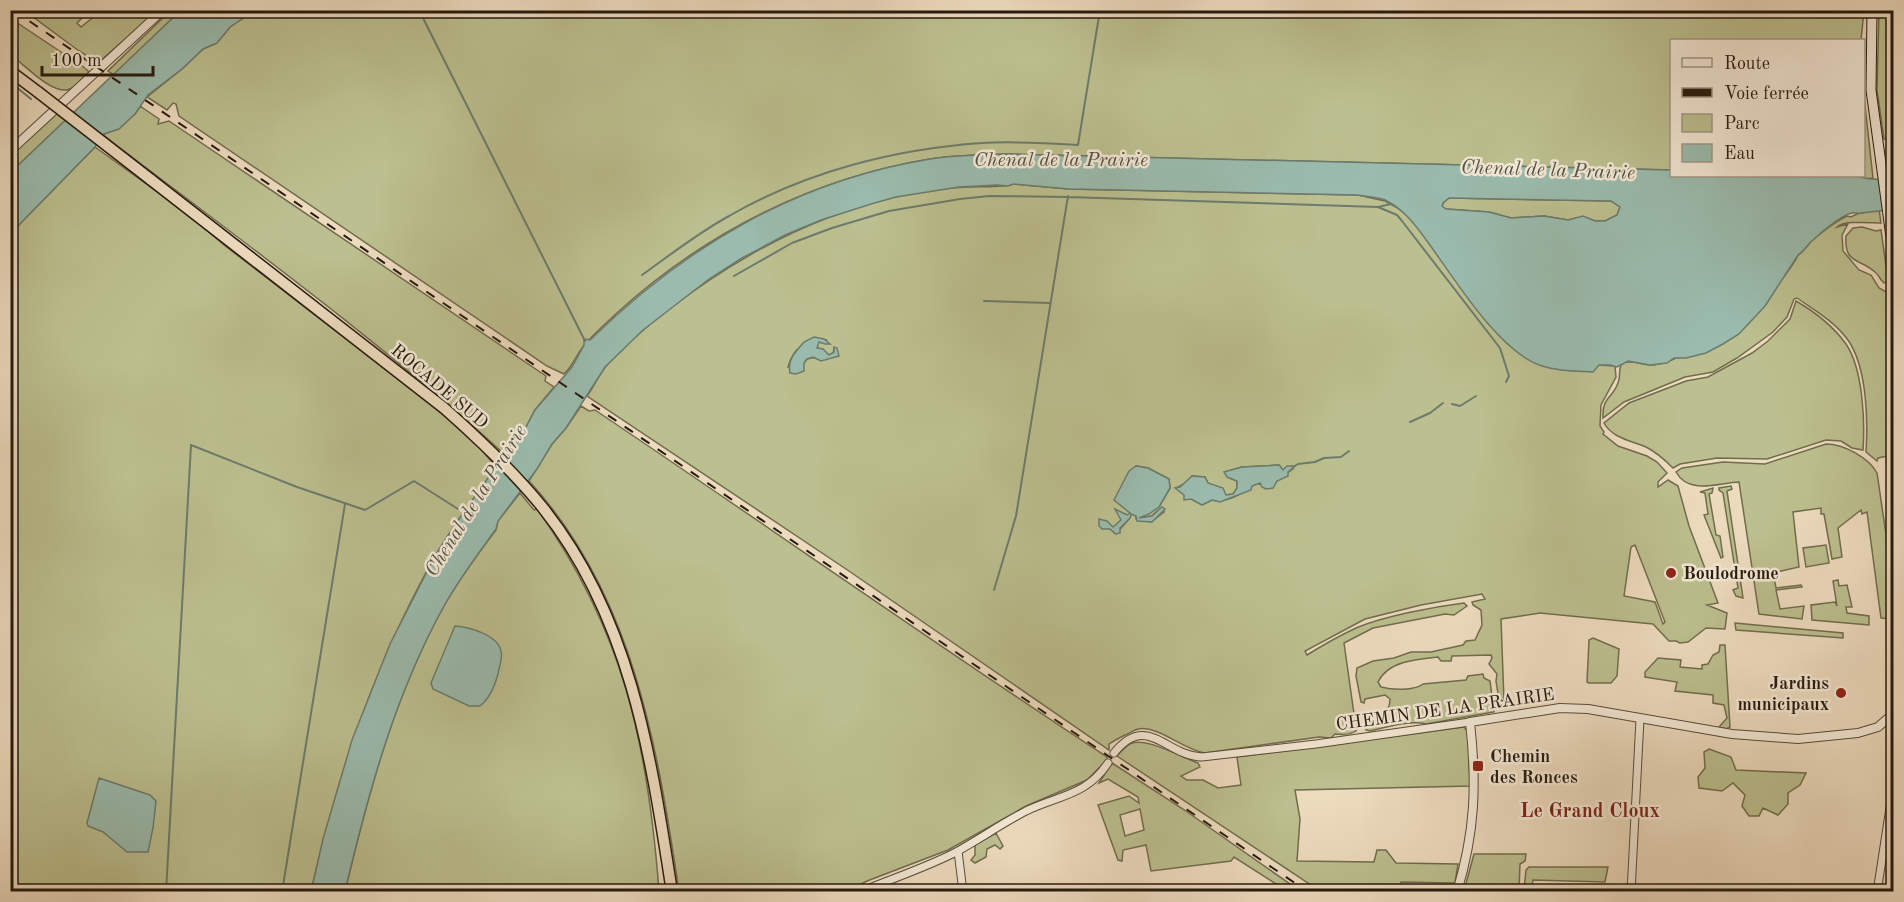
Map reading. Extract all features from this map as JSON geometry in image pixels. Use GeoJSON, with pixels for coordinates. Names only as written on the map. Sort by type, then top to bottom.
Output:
{"type":"FeatureCollection","features":[{"type":"Feature","properties":{"kind":"highway","name":"ROCADE SUD"},"geometry":{"type":"LineString","coordinates":[[10,71],[444,408],[485,445],[543,509],[583,568],[624,658],[656,787],[672,891]]}},
{"type":"Feature","properties":{"kind":"highway","name":"ROCADE SUD"},"geometry":{"type":"LineString","coordinates":[[656,787],[665,891]]}},
{"type":"Feature","properties":{"kind":"main road"},"geometry":{"type":"LineString","coordinates":[[1872,10],[1871,90],[1893,259]]}},
{"type":"Feature","properties":{"kind":"main road"},"geometry":{"type":"LineString","coordinates":[[1891,245],[1893,271]]}},
{"type":"Feature","properties":{"kind":"street"},"geometry":{"type":"LineString","coordinates":[[10,151],[163,10]]}},
{"type":"Feature","properties":{"kind":"street","name":"CHEMIN DE LA PRAIRIE"},"geometry":{"type":"LineString","coordinates":[[1114,753],[1125,741],[1142,735],[1156,738],[1191,755],[1202,757],[1316,744],[1560,708],[1588,709],[1732,734],[1798,739],[1858,733],[1878,727],[1893,713]]}},
{"type":"Feature","properties":{"kind":"street"},"geometry":{"type":"LineString","coordinates":[[1631,891],[1640,719]]}},
{"type":"Feature","properties":{"kind":"street"},"geometry":{"type":"LineString","coordinates":[[1456,891],[1467,859],[1474,818],[1470,722]]}},
{"type":"Feature","properties":{"kind":"street"},"geometry":{"type":"LineString","coordinates":[[860,891],[958,851],[1028,810],[1088,785],[1108,763]]}},
{"type":"Feature","properties":{"kind":"street"},"geometry":{"type":"LineString","coordinates":[[1877,891],[1893,782]]}},
{"type":"Feature","properties":{"kind":"street"},"geometry":{"type":"LineString","coordinates":[[958,851],[963,891]]}},
{"type":"Feature","properties":{"kind":"green space"},"geometry":{"type":"Polygon","coordinates":[[[25,11],[80,11],[82,18],[77,23],[81,27],[101,11],[157,11],[98,63],[25,11]]]}},
{"type":"Feature","properties":{"kind":"green space"},"geometry":{"type":"Polygon","coordinates":[[[170,11],[180,11],[114,75],[108,71],[170,11]]]}},
{"type":"Feature","properties":{"kind":"green space"},"geometry":{"type":"Polygon","coordinates":[[[254,11],[1864,11],[1861,39],[1670,39],[1670,170],[1007,154],[930,159],[844,180],[763,213],[687,257],[601,328],[585,344],[564,374],[547,366],[179,116],[176,104],[173,103],[167,110],[147,97],[203,49],[217,43],[230,27],[254,11]]]}},
{"type":"Feature","properties":{"kind":"green space"},"geometry":{"type":"Polygon","coordinates":[[[1879,11],[1893,11],[1894,132],[1889,139],[1884,139],[1877,90],[1879,11]]]}},
{"type":"Feature","properties":{"kind":"green space"},"geometry":{"type":"Polygon","coordinates":[[[10,18],[89,72],[76,85],[67,90],[53,87],[45,82],[11,55],[10,18]]]}},
{"type":"Feature","properties":{"kind":"green space"},"geometry":{"type":"Polygon","coordinates":[[[1865,105],[1873,178],[1859,177],[1865,177],[1865,105]]]}},
{"type":"Feature","properties":{"kind":"green space"},"geometry":{"type":"Polygon","coordinates":[[[140,106],[159,119],[158,124],[169,121],[546,376],[545,381],[554,387],[535,410],[526,427],[502,452],[356,329],[103,135],[135,114],[140,106]]]}},
{"type":"Feature","properties":{"kind":"green space"},"geometry":{"type":"Polygon","coordinates":[[[55,111],[67,119],[11,172],[11,151],[55,111]]]}},
{"type":"Feature","properties":{"kind":"green space"},"geometry":{"type":"Polygon","coordinates":[[[95,147],[188,214],[224,245],[432,405],[481,449],[496,467],[434,558],[376,679],[333,804],[311,891],[11,892],[11,233],[95,147]]]}},
{"type":"Feature","properties":{"kind":"green space"},"geometry":{"type":"Polygon","coordinates":[[[1009,185],[1069,189],[1358,195],[1385,201],[1403,211],[1483,316],[1508,344],[1599,365],[1615,366],[1616,377],[1601,405],[1600,426],[1603,434],[1618,446],[1657,462],[1667,473],[1658,482],[1658,487],[1668,480],[1678,486],[1689,526],[1718,603],[1707,605],[1727,613],[1725,629],[1706,628],[1688,642],[1680,643],[1669,641],[1653,624],[1540,613],[1501,619],[1504,701],[1499,700],[1497,674],[1489,664],[1491,655],[1452,656],[1451,661],[1441,661],[1438,657],[1412,660],[1396,665],[1378,682],[1381,687],[1409,689],[1423,684],[1466,680],[1468,676],[1483,674],[1484,678],[1490,681],[1494,712],[1426,724],[1406,723],[1366,730],[1366,726],[1386,713],[1390,699],[1385,695],[1361,702],[1356,676],[1357,668],[1373,661],[1394,658],[1411,652],[1431,652],[1475,640],[1482,625],[1481,610],[1472,602],[1485,599],[1482,594],[1421,605],[1365,619],[1305,651],[1307,655],[1350,631],[1380,620],[1409,612],[1464,603],[1467,606],[1454,615],[1445,614],[1373,628],[1344,643],[1356,728],[1354,732],[1335,734],[1331,738],[1319,737],[1205,753],[1163,734],[1138,729],[1109,744],[1109,750],[846,569],[587,396],[607,365],[627,344],[657,319],[717,275],[774,242],[833,216],[895,197],[950,188],[1009,185]],[[827,340],[807,344],[794,353],[788,367],[804,363],[807,359],[838,356],[837,349],[834,348],[833,354],[829,355],[817,347],[817,343],[827,340]],[[1279,465],[1242,467],[1225,472],[1227,477],[1237,481],[1237,488],[1233,494],[1226,495],[1208,483],[1205,477],[1192,476],[1186,483],[1176,488],[1202,505],[1212,500],[1230,499],[1256,483],[1272,488],[1277,481],[1294,468],[1283,470],[1279,465]],[[1136,466],[1128,515],[1121,513],[1121,520],[1117,526],[1110,529],[1116,534],[1130,518],[1131,513],[1136,516],[1136,519],[1151,522],[1164,512],[1157,511],[1152,516],[1138,518],[1159,507],[1170,488],[1169,479],[1148,468],[1136,466]],[[1635,545],[1631,547],[1624,596],[1655,602],[1663,624],[1665,622],[1635,545]]]}},
{"type":"Feature","properties":{"kind":"green space"},"geometry":{"type":"Polygon","coordinates":[[[1449,198],[1611,201],[1620,207],[1617,215],[1605,221],[1583,217],[1568,220],[1544,216],[1511,218],[1489,212],[1442,207],[1449,198]]]}},
{"type":"Feature","properties":{"kind":"green space"},"geometry":{"type":"Polygon","coordinates":[[[1879,209],[1881,223],[1851,223],[1837,227],[1848,224],[1842,235],[1843,251],[1859,270],[1871,275],[1879,288],[1888,293],[1889,305],[1893,312],[1893,455],[1878,458],[1877,461],[1866,452],[1867,426],[1863,382],[1856,354],[1850,343],[1833,323],[1797,298],[1794,299],[1787,317],[1773,332],[1737,358],[1713,372],[1685,377],[1624,402],[1603,418],[1604,405],[1616,388],[1622,363],[1654,365],[1710,350],[1724,342],[1737,334],[1760,311],[1798,255],[1813,240],[1847,216],[1851,217],[1879,209]]]}},
{"type":"Feature","properties":{"kind":"green space"},"geometry":{"type":"Polygon","coordinates":[[[1853,228],[1881,230],[1888,280],[1884,283],[1875,272],[1850,256],[1847,251],[1846,236],[1853,228]]]}},
{"type":"Feature","properties":{"kind":"green space"},"geometry":{"type":"Polygon","coordinates":[[[1796,301],[1829,325],[1841,337],[1852,355],[1862,396],[1863,450],[1852,448],[1841,441],[1826,440],[1767,459],[1717,458],[1680,464],[1673,468],[1650,449],[1617,436],[1604,423],[1629,403],[1686,381],[1708,377],[1752,353],[1790,319],[1796,301]]]}},
{"type":"Feature","properties":{"kind":"green space"},"geometry":{"type":"Polygon","coordinates":[[[581,406],[589,411],[595,410],[1107,757],[1107,760],[1087,780],[1026,806],[948,850],[867,881],[848,891],[679,891],[661,781],[649,727],[635,674],[616,622],[593,572],[564,525],[529,481],[552,444],[581,406]]]}},
{"type":"Feature","properties":{"kind":"green space"},"geometry":{"type":"Polygon","coordinates":[[[1826,444],[1840,446],[1855,453],[1868,462],[1877,473],[1893,582],[1893,619],[1881,618],[1867,512],[1862,514],[1861,510],[1838,528],[1842,557],[1832,559],[1821,508],[1793,512],[1799,567],[1773,573],[1776,588],[1801,585],[1802,587],[1776,590],[1780,609],[1804,606],[1802,619],[1759,614],[1739,482],[1696,486],[1682,479],[1676,472],[1682,468],[1723,462],[1765,464],[1826,444]]]}},
{"type":"Feature","properties":{"kind":"green space"},"geometry":{"type":"Polygon","coordinates":[[[1731,486],[1732,489],[1727,491],[1743,598],[1736,596],[1733,590],[1738,588],[1723,493],[1719,490],[1719,488],[1731,486]]]}},
{"type":"Feature","properties":{"kind":"green space"},"geometry":{"type":"Polygon","coordinates":[[[1713,488],[1712,493],[1709,494],[1716,535],[1720,536],[1723,557],[1721,558],[1704,515],[1708,514],[1705,493],[1700,492],[1713,488]]]}},
{"type":"Feature","properties":{"kind":"green space"},"geometry":{"type":"Polygon","coordinates":[[[520,493],[534,510],[537,509],[567,554],[591,599],[611,645],[639,738],[648,787],[659,891],[345,892],[363,818],[385,745],[411,674],[450,596],[496,530],[498,521],[520,493]]]}},
{"type":"Feature","properties":{"kind":"green space"},"geometry":{"type":"Polygon","coordinates":[[[1826,545],[1829,563],[1806,567],[1803,548],[1826,545]]]}},
{"type":"Feature","properties":{"kind":"green space"},"geometry":{"type":"Polygon","coordinates":[[[1838,580],[1839,586],[1847,585],[1852,607],[1846,607],[1847,613],[1869,616],[1869,625],[1812,620],[1811,605],[1835,602],[1837,606],[1833,581],[1838,580]]]}},
{"type":"Feature","properties":{"kind":"green space"},"geometry":{"type":"Polygon","coordinates":[[[1735,623],[1843,633],[1843,638],[1736,630],[1735,623]]]}},
{"type":"Feature","properties":{"kind":"green space"},"geometry":{"type":"Polygon","coordinates":[[[1593,638],[1619,649],[1617,676],[1611,683],[1587,682],[1589,640],[1593,638]]]}},
{"type":"Feature","properties":{"kind":"green space"},"geometry":{"type":"Polygon","coordinates":[[[1720,645],[1725,645],[1730,727],[1726,729],[1719,727],[1727,718],[1724,705],[1713,703],[1713,695],[1675,691],[1677,682],[1645,677],[1645,672],[1658,658],[1681,660],[1680,667],[1702,669],[1702,665],[1708,664],[1713,655],[1719,652],[1720,645]]]}},
{"type":"Feature","properties":{"kind":"green space"},"geometry":{"type":"Polygon","coordinates":[[[1464,727],[1468,732],[1470,786],[1295,790],[1300,819],[1297,861],[1374,862],[1377,850],[1386,850],[1396,863],[1458,864],[1455,883],[1401,882],[1399,891],[1320,891],[1117,756],[1132,743],[1147,743],[1198,763],[1200,767],[1181,776],[1187,780],[1203,780],[1218,788],[1241,785],[1237,757],[1464,727]]]}},
{"type":"Feature","properties":{"kind":"green space"},"geometry":{"type":"Polygon","coordinates":[[[1709,749],[1731,757],[1736,770],[1806,773],[1800,785],[1788,793],[1788,804],[1778,815],[1763,808],[1759,816],[1749,816],[1742,806],[1745,795],[1733,783],[1722,791],[1699,788],[1698,777],[1705,768],[1704,752],[1709,749]]]}},
{"type":"Feature","properties":{"kind":"green space"},"geometry":{"type":"Polygon","coordinates":[[[1112,763],[1183,809],[1300,891],[1287,891],[1234,857],[1231,861],[1151,871],[1146,845],[1123,850],[1122,861],[1118,860],[1098,805],[1129,796],[1139,803],[1138,797],[1108,779],[1099,783],[1112,763]],[[1140,809],[1120,815],[1125,836],[1144,830],[1140,809]]]}},
{"type":"Feature","properties":{"kind":"green space"},"geometry":{"type":"Polygon","coordinates":[[[996,833],[1003,846],[1000,849],[995,845],[987,849],[986,857],[975,863],[971,860],[975,855],[975,845],[996,833]]]}},
{"type":"Feature","properties":{"kind":"green space"},"geometry":{"type":"Polygon","coordinates":[[[1474,854],[1526,854],[1525,861],[1520,864],[1519,891],[1464,891],[1474,854]]]}},
{"type":"Feature","properties":{"kind":"green space"},"geometry":{"type":"Polygon","coordinates":[[[1529,867],[1608,867],[1605,882],[1533,880],[1531,890],[1524,890],[1526,870],[1529,867]]]}},
{"type":"Feature","properties":{"kind":"water"},"geometry":{"type":"Polygon","coordinates":[[[180,11],[254,11],[230,27],[217,43],[203,49],[182,69],[148,95],[135,114],[119,129],[104,134],[95,147],[11,233],[11,172],[180,11]]]}},
{"type":"Feature","properties":{"kind":"water","name":"Chenal de la Prairie"},"geometry":{"type":"Polygon","coordinates":[[[1007,154],[1670,170],[1670,177],[1885,179],[1893,176],[1893,210],[1852,213],[1827,228],[1798,255],[1765,306],[1739,334],[1723,344],[1706,353],[1686,358],[1674,358],[1667,363],[1650,365],[1628,361],[1617,367],[1599,365],[1593,372],[1545,367],[1524,357],[1509,345],[1480,314],[1422,234],[1399,209],[1385,200],[1358,195],[1069,189],[1013,184],[959,187],[896,197],[821,220],[785,235],[709,279],[643,330],[605,367],[566,428],[552,444],[537,469],[498,521],[496,529],[450,596],[427,640],[397,709],[385,745],[363,818],[345,891],[311,892],[323,839],[352,740],[390,644],[435,556],[496,467],[502,452],[526,427],[535,410],[572,367],[584,345],[584,339],[590,340],[665,275],[704,247],[746,222],[789,201],[834,183],[881,169],[930,159],[1007,154]],[[1449,198],[1442,206],[1446,209],[1489,212],[1511,218],[1544,216],[1568,220],[1583,216],[1595,221],[1605,221],[1617,215],[1620,207],[1611,201],[1449,198]]]}},
{"type":"Feature","properties":{"kind":"water"},"geometry":{"type":"Polygon","coordinates":[[[814,337],[824,339],[830,344],[819,342],[817,348],[823,349],[829,355],[834,352],[834,347],[837,348],[839,356],[821,361],[813,357],[807,359],[804,363],[804,371],[796,374],[790,373],[789,368],[793,355],[804,342],[814,337]]]}},
{"type":"Feature","properties":{"kind":"water"},"geometry":{"type":"Polygon","coordinates":[[[1279,465],[1283,470],[1287,466],[1295,466],[1288,472],[1288,476],[1277,481],[1273,488],[1266,489],[1260,483],[1252,486],[1251,490],[1220,502],[1212,500],[1202,505],[1191,499],[1184,500],[1184,495],[1175,488],[1180,487],[1192,476],[1205,477],[1208,483],[1223,488],[1226,495],[1233,494],[1237,488],[1237,481],[1227,477],[1224,472],[1242,467],[1279,465]]]}},
{"type":"Feature","properties":{"kind":"water"},"geometry":{"type":"Polygon","coordinates":[[[1136,466],[1148,468],[1169,479],[1170,488],[1159,507],[1139,518],[1152,516],[1162,507],[1165,509],[1152,522],[1137,521],[1136,516],[1131,514],[1120,528],[1120,533],[1116,534],[1110,529],[1102,529],[1099,526],[1099,519],[1107,521],[1113,527],[1121,520],[1115,509],[1127,515],[1130,513],[1114,500],[1129,471],[1136,466]]]}},
{"type":"Feature","properties":{"kind":"water"},"geometry":{"type":"Polygon","coordinates":[[[455,626],[475,630],[489,636],[499,645],[501,651],[495,683],[489,696],[480,706],[469,706],[433,689],[431,683],[455,626]]]}},
{"type":"Feature","properties":{"kind":"water"},"geometry":{"type":"Polygon","coordinates":[[[99,778],[150,795],[156,801],[148,852],[127,852],[103,832],[88,826],[99,778]]]}},
{"type":"Feature","properties":{"kind":"waterway"},"geometry":{"type":"LineString","coordinates":[[419,10],[585,341]]}},
{"type":"Feature","properties":{"kind":"waterway","name":"Chenal de la Prairie"},"geometry":{"type":"LineString","coordinates":[[642,275],[684,244],[758,200],[819,175],[851,165],[916,151],[982,143],[1078,145],[1100,10]]}},
{"type":"Feature","properties":{"kind":"waterway"},"geometry":{"type":"LineString","coordinates":[[10,82],[31,99]]}},
{"type":"Feature","properties":{"kind":"waterway"},"geometry":{"type":"LineString","coordinates":[[734,276],[792,243],[832,228],[889,211],[960,199],[989,196],[1378,207],[1391,204]]}},
{"type":"Feature","properties":{"kind":"waterway"},"geometry":{"type":"LineString","coordinates":[[994,590],[1016,516],[1068,196]]}},
{"type":"Feature","properties":{"kind":"waterway"},"geometry":{"type":"LineString","coordinates":[[1378,207],[1397,215],[1500,348],[1509,376],[1506,382]]}},
{"type":"Feature","properties":{"kind":"waterway"},"geometry":{"type":"LineString","coordinates":[[984,301],[1050,303]]}},
{"type":"Feature","properties":{"kind":"waterway"},"geometry":{"type":"LineString","coordinates":[[1452,404],[1460,406],[1476,396]]}},
{"type":"Feature","properties":{"kind":"waterway"},"geometry":{"type":"LineString","coordinates":[[1410,422],[1430,413],[1443,403]]}},
{"type":"Feature","properties":{"kind":"waterway","name":"Chenal de la Prairie"},"geometry":{"type":"LineString","coordinates":[[166,892],[191,445],[297,487],[365,510],[414,481],[458,509]]}},
{"type":"Feature","properties":{"kind":"waterway"},"geometry":{"type":"LineString","coordinates":[[1293,467],[1324,458],[1341,457],[1349,451]]}},
{"type":"Feature","properties":{"kind":"waterway"},"geometry":{"type":"LineString","coordinates":[[282,892],[345,504]]}},
{"type":"Feature","properties":{"kind":"railway"},"geometry":{"type":"LineString","coordinates":[[13,10],[1308,892]]}},
{"type":"Feature","properties":{"kind":"place","name":"Boulodrome"},"geometry":{"type":"Point","coordinates":[1671,573]}},
{"type":"Feature","properties":{"kind":"place","name":"Jardins municipaux"},"geometry":{"type":"Point","coordinates":[1841,693]}},
{"type":"Feature","properties":{"kind":"place","name":"Chemin des Ronces"},"geometry":{"type":"Point","coordinates":[1478,766]}},
{"type":"Feature","properties":{"kind":"district","name":"Le Grand Cloux"},"geometry":{"type":"Point","coordinates":[1590,810]}}]}
